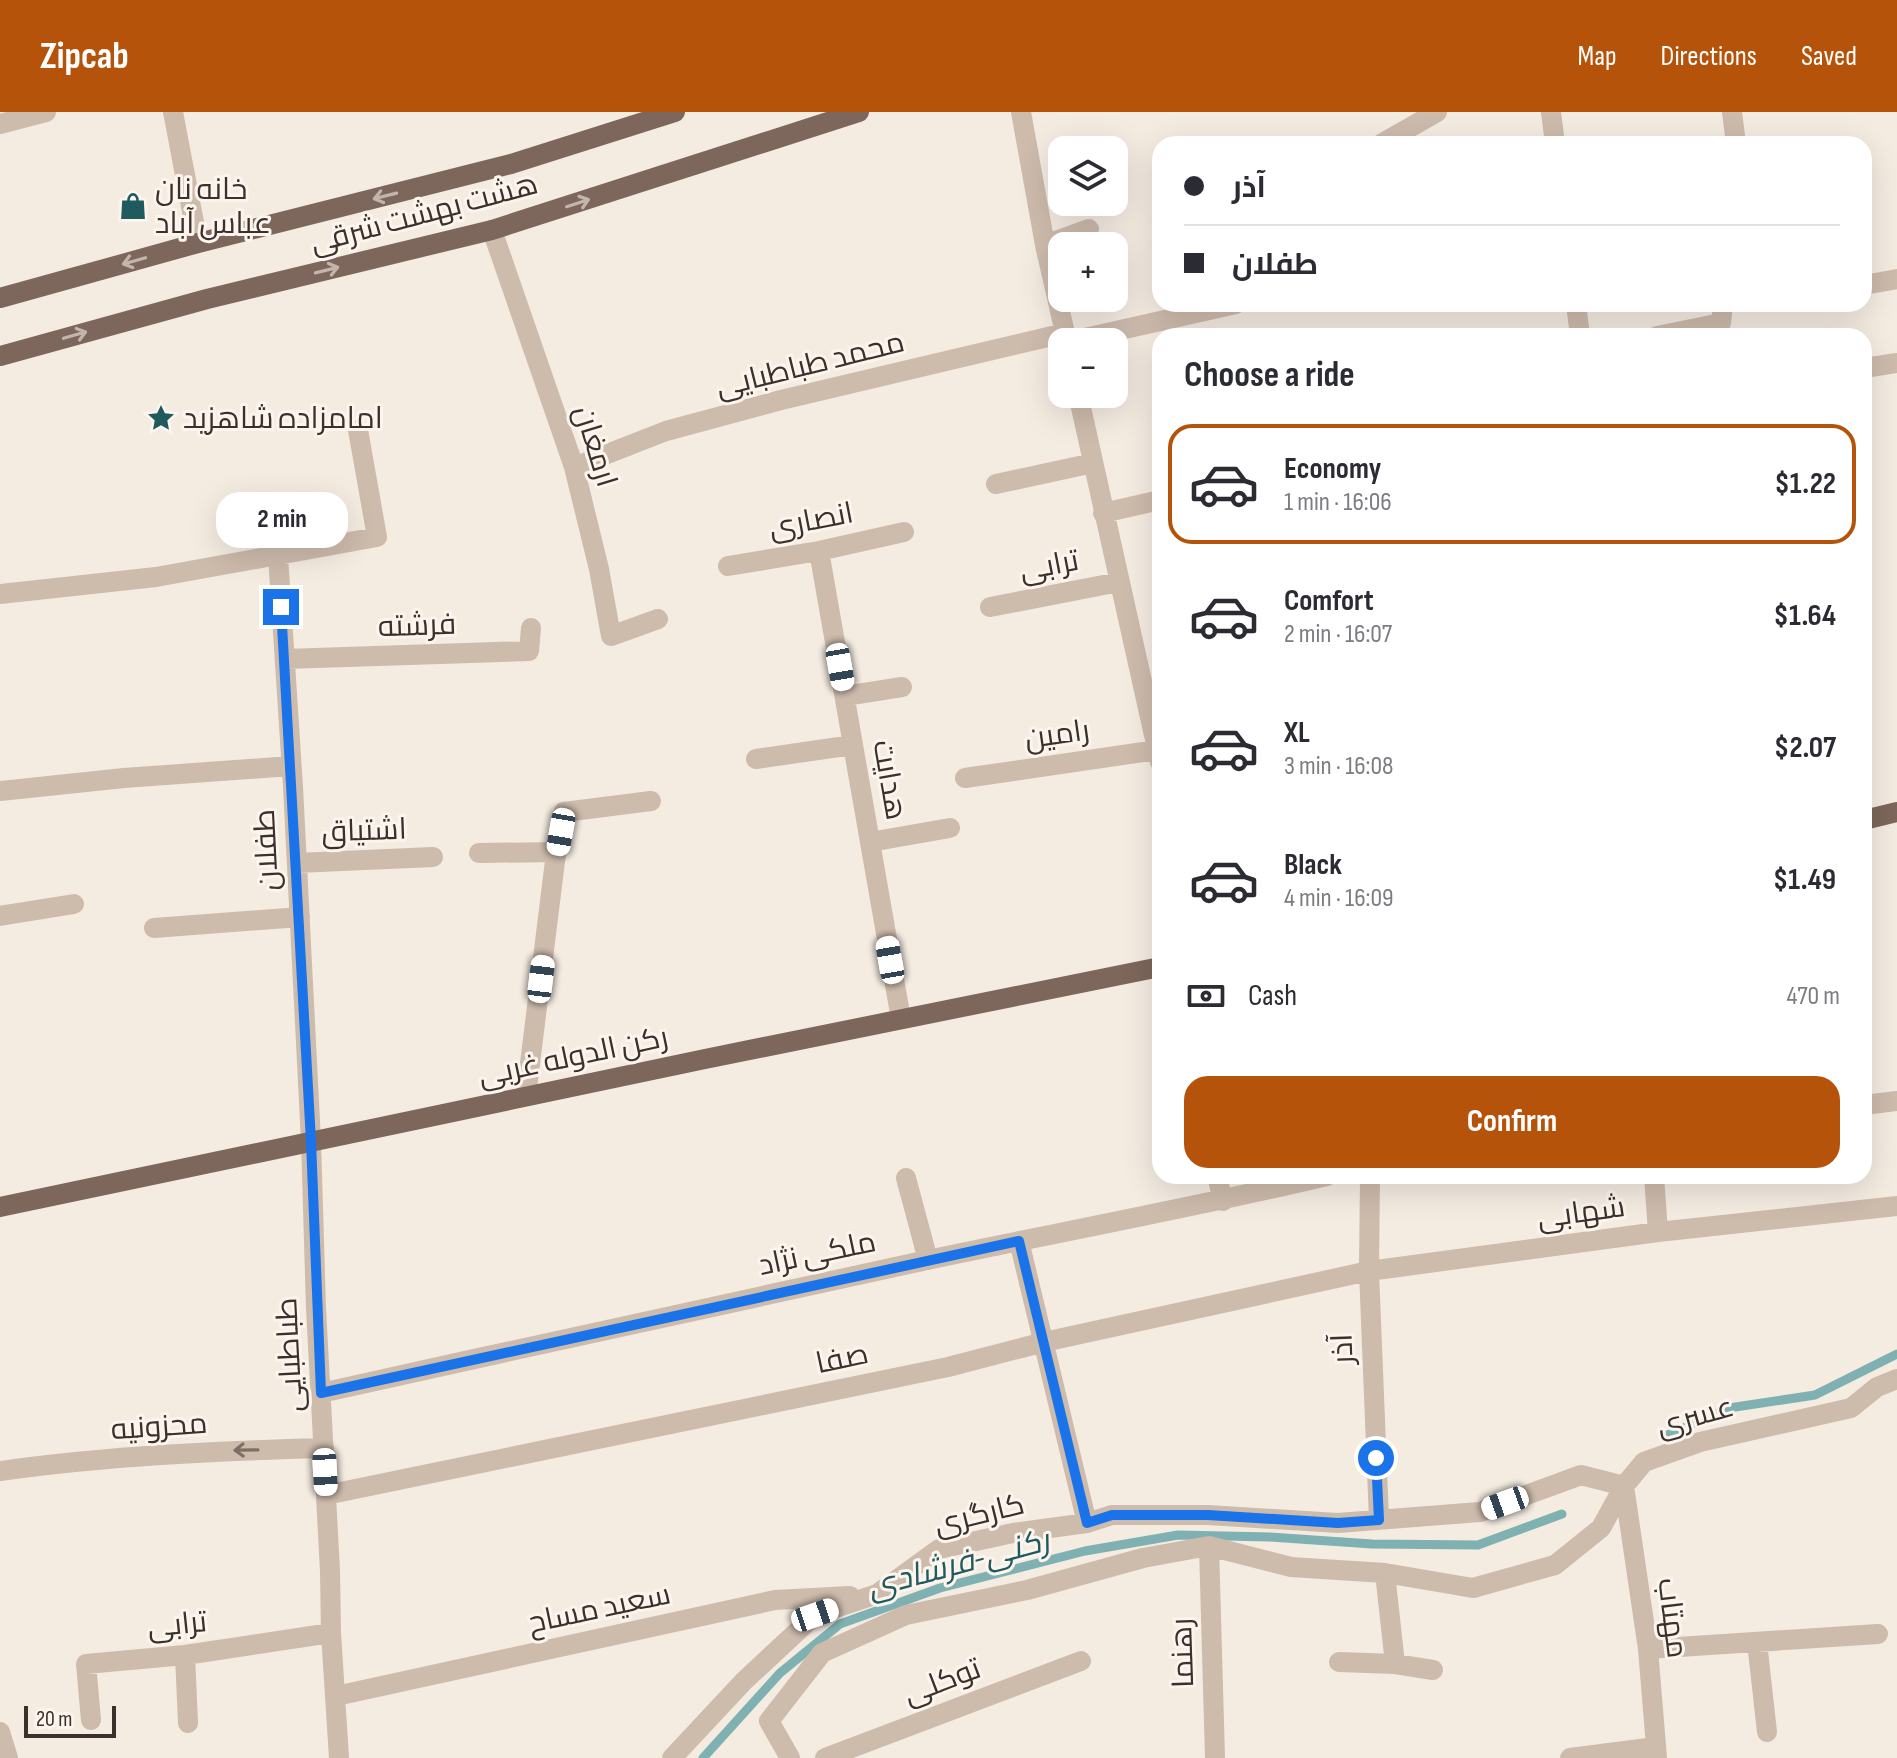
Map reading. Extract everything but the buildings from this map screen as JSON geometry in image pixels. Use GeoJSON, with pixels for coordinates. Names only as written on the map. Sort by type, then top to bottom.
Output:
{"type":"FeatureCollection","features":[{"type":"Feature","properties":{"kind":"main road","name":"هشت بهشت شرقی"},"geometry":{"type":"LineString","coordinates":[[0,298],[198,243],[511,164],[675,112]]}},
{"type":"Feature","properties":{"kind":"main road","name":"هشت بهشت شرقی"},"geometry":{"type":"LineString","coordinates":[[0,356],[207,299],[492,230],[859,112]]}},
{"type":"Feature","properties":{"kind":"main road"},"geometry":{"type":"LineString","coordinates":[[1872,818],[1897,812]]}},
{"type":"Feature","properties":{"kind":"main road","name":"رکن الدوله غربی"},"geometry":{"type":"LineString","coordinates":[[0,1207],[1152,969]]}},
{"type":"Feature","properties":{"kind":"street"},"geometry":{"type":"LineString","coordinates":[[0,124],[46,112]]}},
{"type":"Feature","properties":{"kind":"street"},"geometry":{"type":"LineString","coordinates":[[173,112],[198,243]]}},
{"type":"Feature","properties":{"kind":"street"},"geometry":{"type":"LineString","coordinates":[[1021,112],[1064,328]]}},
{"type":"Feature","properties":{"kind":"street"},"geometry":{"type":"LineString","coordinates":[[1395,136],[1437,112]]}},
{"type":"Feature","properties":{"kind":"street"},"geometry":{"type":"LineString","coordinates":[[1551,112],[1554,136]]}},
{"type":"Feature","properties":{"kind":"street"},"geometry":{"type":"LineString","coordinates":[[1732,112],[1735,136]]}},
{"type":"Feature","properties":{"kind":"street"},"geometry":{"type":"LineString","coordinates":[[1045,245],[1089,229]]}},
{"type":"Feature","properties":{"kind":"street","name":"ارمغان"},"geometry":{"type":"LineString","coordinates":[[492,230],[574,467],[599,569],[611,636],[658,619]]}},
{"type":"Feature","properties":{"kind":"street"},"geometry":{"type":"LineString","coordinates":[[1872,284],[1897,279]]}},
{"type":"Feature","properties":{"kind":"street","name":"محمد طباطبایی"},"geometry":{"type":"LineString","coordinates":[[1119,328],[1197,312]]}},
{"type":"Feature","properties":{"kind":"street"},"geometry":{"type":"LineString","coordinates":[[1696,328],[1721,323],[1722,312]]}},
{"type":"Feature","properties":{"kind":"street","name":"محمد طباطبایی"},"geometry":{"type":"LineString","coordinates":[[574,467],[666,431],[781,400],[1048,343]]}},
{"type":"Feature","properties":{"kind":"street"},"geometry":{"type":"LineString","coordinates":[[1872,367],[1897,363]]}},
{"type":"Feature","properties":{"kind":"street"},"geometry":{"type":"LineString","coordinates":[[1081,408],[1119,582],[1152,695]]}},
{"type":"Feature","properties":{"kind":"street"},"geometry":{"type":"LineString","coordinates":[[0,594],[156,577],[377,537],[358,430]]}},
{"type":"Feature","properties":{"kind":"street"},"geometry":{"type":"LineString","coordinates":[[996,484],[1093,463]]}},
{"type":"Feature","properties":{"kind":"street"},"geometry":{"type":"LineString","coordinates":[[1103,513],[1152,502]]}},
{"type":"Feature","properties":{"kind":"street","name":"انصاری"},"geometry":{"type":"LineString","coordinates":[[728,566],[819,551],[904,532]]}},
{"type":"Feature","properties":{"kind":"street","name":"هدایت"},"geometry":{"type":"LineString","coordinates":[[819,551],[901,1019]]}},
{"type":"Feature","properties":{"kind":"street","name":"طفلان"},"geometry":{"type":"LineString","coordinates":[[278,555],[311,1141]]}},
{"type":"Feature","properties":{"kind":"street","name":"ترابی"},"geometry":{"type":"LineString","coordinates":[[990,607],[1119,582]]}},
{"type":"Feature","properties":{"kind":"street","name":"فرشته"},"geometry":{"type":"LineString","coordinates":[[285,659],[529,651],[531,628]]}},
{"type":"Feature","properties":{"kind":"street"},"geometry":{"type":"LineString","coordinates":[[845,696],[902,687]]}},
{"type":"Feature","properties":{"kind":"street"},"geometry":{"type":"LineString","coordinates":[[756,759],[853,745]]}},
{"type":"Feature","properties":{"kind":"street","name":"رامین"},"geometry":{"type":"LineString","coordinates":[[965,778],[1152,757]]}},
{"type":"Feature","properties":{"kind":"street"},"geometry":{"type":"LineString","coordinates":[[0,791],[291,766]]}},
{"type":"Feature","properties":{"kind":"street"},"geometry":{"type":"LineString","coordinates":[[526,1096],[564,812],[651,801]]}},
{"type":"Feature","properties":{"kind":"street"},"geometry":{"type":"LineString","coordinates":[[870,842],[950,828]]}},
{"type":"Feature","properties":{"kind":"street"},"geometry":{"type":"LineString","coordinates":[[479,853],[557,852]]}},
{"type":"Feature","properties":{"kind":"street","name":"اشتیاق"},"geometry":{"type":"LineString","coordinates":[[297,863],[433,857]]}},
{"type":"Feature","properties":{"kind":"street"},"geometry":{"type":"LineString","coordinates":[[0,916],[74,904]]}},
{"type":"Feature","properties":{"kind":"street"},"geometry":{"type":"LineString","coordinates":[[154,928],[300,917]]}},
{"type":"Feature","properties":{"kind":"street"},"geometry":{"type":"LineString","coordinates":[[1872,1104],[1897,1101]]}},
{"type":"Feature","properties":{"kind":"street","name":"طباطبایی"},"geometry":{"type":"LineString","coordinates":[[311,1141],[339,1758]]}},
{"type":"Feature","properties":{"kind":"street"},"geometry":{"type":"LineString","coordinates":[[906,1178],[928,1260]]}},
{"type":"Feature","properties":{"kind":"street"},"geometry":{"type":"LineString","coordinates":[[1219,1184],[1223,1201]]}},
{"type":"Feature","properties":{"kind":"street","name":"ملکی نژاد"},"geometry":{"type":"LineString","coordinates":[[321,1393],[928,1260],[1294,1184]]}},
{"type":"Feature","properties":{"kind":"street","name":"آذر"},"geometry":{"type":"LineString","coordinates":[[1370,1184],[1369,1271],[1379,1520]]}},
{"type":"Feature","properties":{"kind":"street"},"geometry":{"type":"LineString","coordinates":[[1655,1184],[1658,1232]]}},
{"type":"Feature","properties":{"kind":"street","name":"شهابی"},"geometry":{"type":"LineString","coordinates":[[1369,1271],[1658,1232],[1897,1206]]}},
{"type":"Feature","properties":{"kind":"street"},"geometry":{"type":"LineString","coordinates":[[790,1758],[769,1721],[822,1653],[906,1615],[1027,1590],[1143,1558],[1209,1546],[1291,1567],[1385,1573],[1473,1588],[1555,1565],[1601,1528],[1624,1486],[1581,1475],[1480,1512],[1338,1523],[1208,1515],[1112,1515],[1087,1523],[1019,1241]]}},
{"type":"Feature","properties":{"kind":"street","name":"صفا"},"geometry":{"type":"LineString","coordinates":[[326,1495],[948,1367],[1044,1342],[1369,1271]]}},
{"type":"Feature","properties":{"kind":"street","name":"عسری"},"geometry":{"type":"LineString","coordinates":[[1624,1486],[1644,1462],[1700,1442],[1851,1408],[1877,1387],[1897,1379]]}},
{"type":"Feature","properties":{"kind":"street","name":"محزونیه"},"geometry":{"type":"LineString","coordinates":[[0,1471],[198,1451],[324,1448]]}},
{"type":"Feature","properties":{"kind":"street","name":"مهتاب"},"geometry":{"type":"LineString","coordinates":[[1624,1486],[1648,1649],[1656,1753]]}},
{"type":"Feature","properties":{"kind":"street","name":"کارگری"},"geometry":{"type":"LineString","coordinates":[[672,1758],[744,1681],[815,1615],[877,1594],[939,1549],[1013,1533],[1087,1523]]}},
{"type":"Feature","properties":{"kind":"street","name":"رهنما"},"geometry":{"type":"LineString","coordinates":[[1209,1546],[1215,1758]]}},
{"type":"Feature","properties":{"kind":"street"},"geometry":{"type":"LineString","coordinates":[[1385,1573],[1395,1664]]}},
{"type":"Feature","properties":{"kind":"street","name":"سعید مساح"},"geometry":{"type":"LineString","coordinates":[[336,1696],[775,1600],[877,1594]]}},
{"type":"Feature","properties":{"kind":"street","name":"ترابی"},"geometry":{"type":"LineString","coordinates":[[91,1720],[86,1664],[185,1655],[331,1633]]}},
{"type":"Feature","properties":{"kind":"street"},"geometry":{"type":"LineString","coordinates":[[1648,1649],[1878,1634]]}},
{"type":"Feature","properties":{"kind":"street"},"geometry":{"type":"LineString","coordinates":[[1757,1642],[1767,1732]]}},
{"type":"Feature","properties":{"kind":"street"},"geometry":{"type":"LineString","coordinates":[[185,1655],[188,1723]]}},
{"type":"Feature","properties":{"kind":"street","name":"توکلی"},"geometry":{"type":"LineString","coordinates":[[825,1758],[1081,1661]]}},
{"type":"Feature","properties":{"kind":"street"},"geometry":{"type":"LineString","coordinates":[[1339,1662],[1395,1664],[1433,1670]]}},
{"type":"Feature","properties":{"kind":"street"},"geometry":{"type":"LineString","coordinates":[[0,1732],[8,1758]]}},
{"type":"Feature","properties":{"kind":"street"},"geometry":{"type":"LineString","coordinates":[[1570,1758],[1656,1753]]}},
{"type":"Feature","properties":{"kind":"waterway","name":"رکنی-فرشادی"},"geometry":{"type":"LineString","coordinates":[[1665,1436],[1729,1408],[1815,1395],[1897,1354]]}},
{"type":"Feature","properties":{"kind":"waterway","name":"رکنی-فرشادی"},"geometry":{"type":"LineString","coordinates":[[703,1758],[780,1673],[840,1624],[940,1588],[1085,1551],[1178,1535],[1372,1544],[1478,1545],[1562,1514]]}},
{"type":"Feature","properties":{"kind":"place","name":"خانه نان عباس آباد"},"geometry":{"type":"Point","coordinates":[133,206]}},
{"type":"Feature","properties":{"kind":"place","name":"امامزاده شاهزید"},"geometry":{"type":"Point","coordinates":[161,418]}},
{"type":"Feature","properties":{"kind":"route"},"geometry":{"type":"LineString","coordinates":[[281,607],[293,787],[321,1393],[1019,1241],[1087,1523],[1112,1515],[1208,1515],[1338,1523],[1379,1520],[1376,1458]]}}]}
